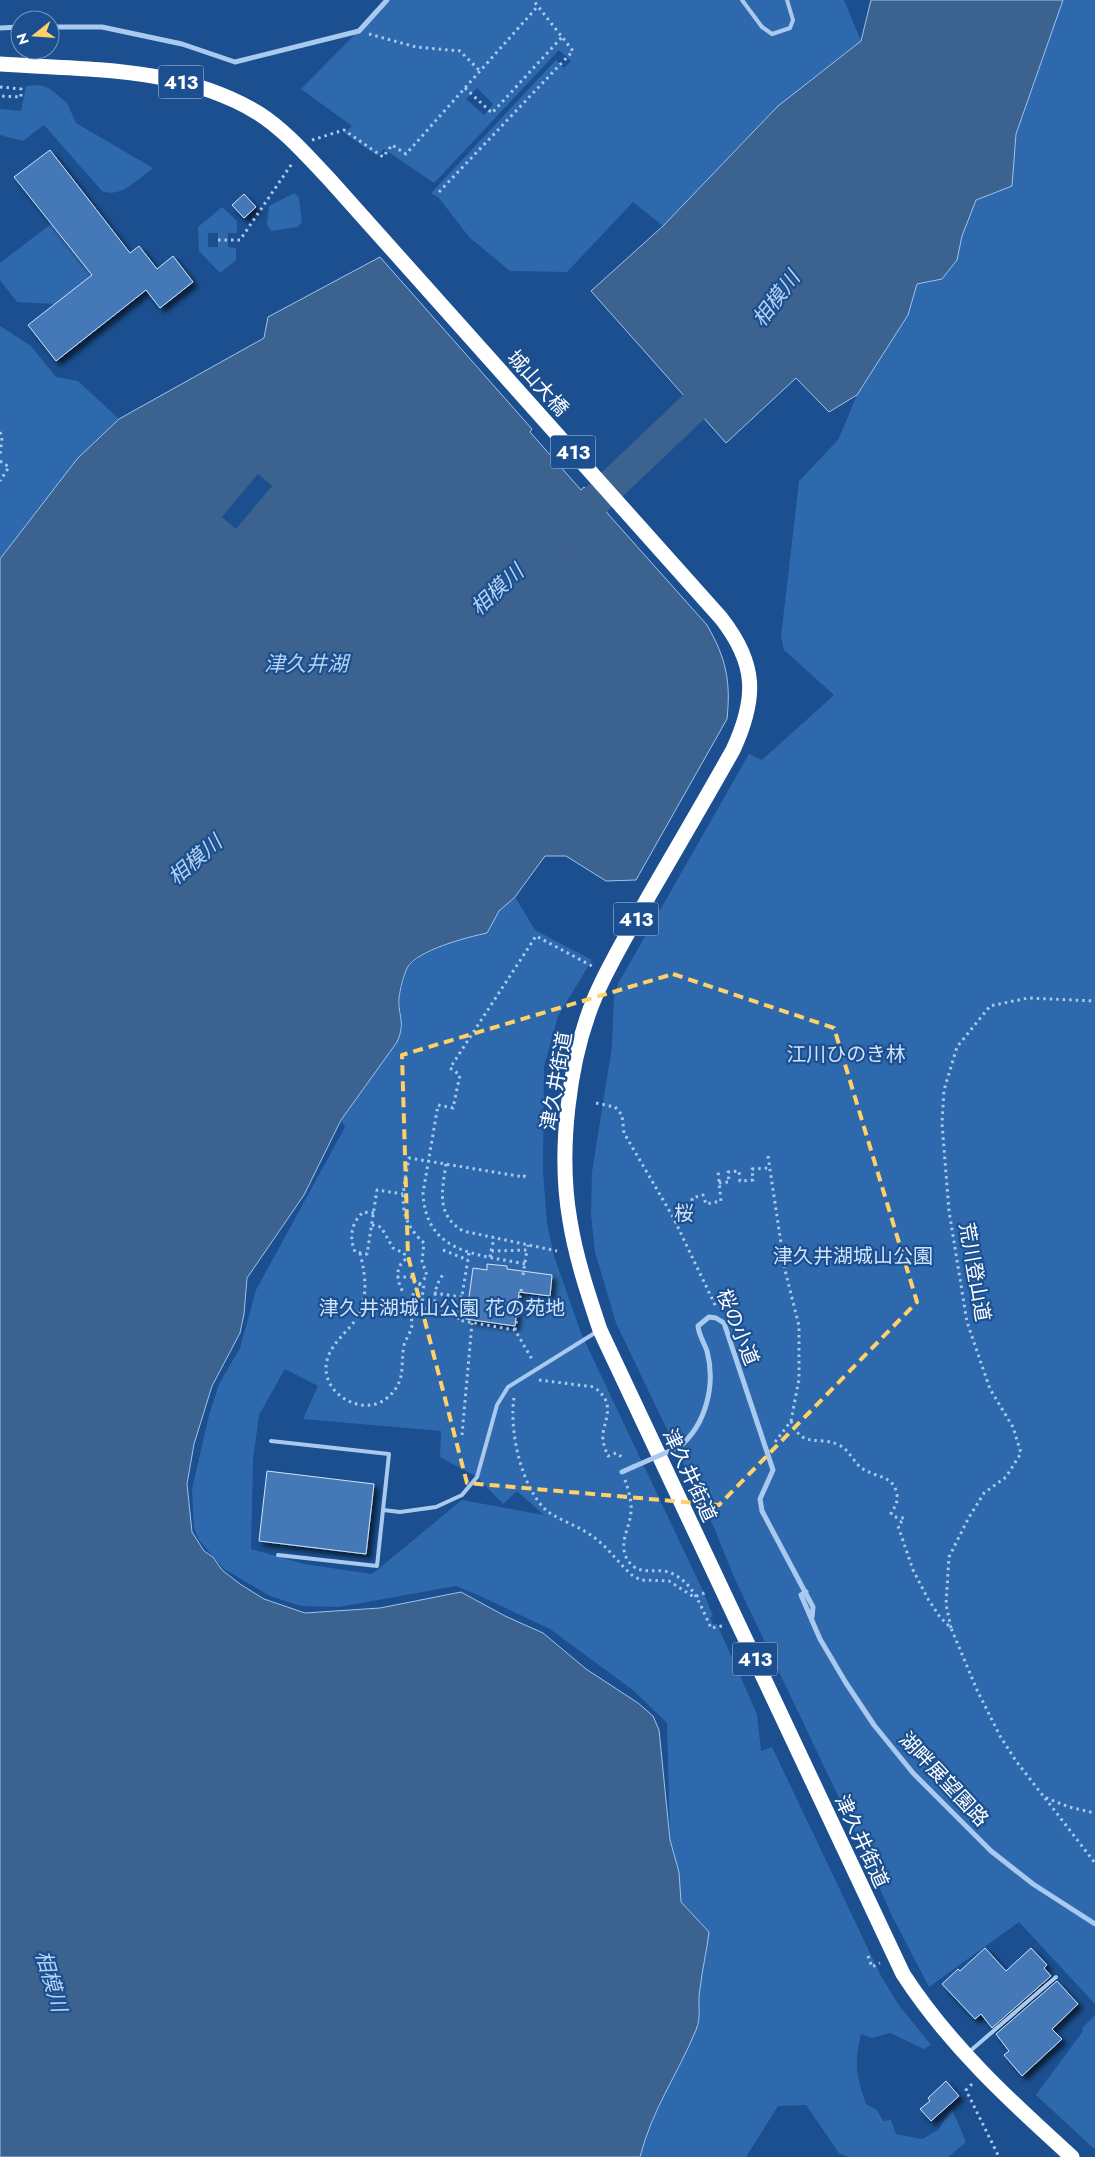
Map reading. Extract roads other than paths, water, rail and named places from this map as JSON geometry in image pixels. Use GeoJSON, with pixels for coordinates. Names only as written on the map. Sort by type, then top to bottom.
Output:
{"type":"FeatureCollection","features":[{"type":"Feature","properties":{"kind":"highway","name":"城山大橋"},"geometry":{"type":"LineString","coordinates":[[0,64],[135,73],[190,84],[221,94],[309,143],[330,180],[732,633],[742,648],[748,666],[750,686],[746,723],[733,750]]}},
{"type":"Feature","properties":{"kind":"highway","name":"津久井街道"},"geometry":{"type":"LineString","coordinates":[[733,750],[607,970],[594,999],[578,1054],[569,1100],[565,1172],[570,1220],[581,1269],[600,1330],[903,1974],[920,2001],[965,2055],[1072,2157]]}},
{"type":"Feature","properties":{"kind":"street"},"geometry":{"type":"LineString","coordinates":[[60,27],[102,27],[182,44],[236,62],[359,31],[387,0]]}},
{"type":"Feature","properties":{"kind":"street","name":"桜の小道"},"geometry":{"type":"LineString","coordinates":[[622,1472],[679,1447],[692,1436],[702,1419],[708,1399],[710,1374],[707,1351],[699,1334],[698,1326],[709,1317],[716,1318],[724,1323],[773,1470],[760,1499],[766,1522]]}},
{"type":"Feature","properties":{"kind":"street","name":"湖畔展望園路"},"geometry":{"type":"LineString","coordinates":[[766,1522],[790,1562],[813,1607],[812,1617],[820,1639],[874,1725],[913,1773],[990,1851],[1033,1884],[1095,1924]]}},
{"type":"Feature","properties":{"kind":"lane"},"geometry":{"type":"LineString","coordinates":[[742,0],[762,27],[772,34],[790,28],[793,20],[788,0]]}},
{"type":"Feature","properties":{"kind":"lane"},"geometry":{"type":"LineString","coordinates":[[383,1510],[400,1512],[436,1507],[462,1495],[477,1477],[501,1396],[508,1387],[600,1330]]}},
{"type":"Feature","properties":{"kind":"lane"},"geometry":{"type":"LineString","coordinates":[[271,1441],[390,1454],[377,1566],[278,1554]]}},
{"type":"Feature","properties":{"kind":"lane"},"geometry":{"type":"LineString","coordinates":[[965,2055],[1056,1977]]}},
{"type":"Feature","properties":{"kind":"water"},"geometry":{"type":"Polygon","coordinates":[[[871,0],[1063,0],[1016,134],[1012,186],[976,200],[962,236],[957,260],[942,279],[917,284],[908,315],[857,395],[829,412],[796,378],[726,443],[591,291],[663,226],[778,106],[861,41],[871,0]]]}},
{"type":"Feature","properties":{"kind":"water","name":"津久井湖"},"geometry":{"type":"Polygon","coordinates":[[[380,257],[532,429],[530,432],[581,490],[584,487],[707,625],[719,648],[726,670],[728,693],[727,719],[636,880],[606,881],[566,856],[545,856],[515,897],[499,911],[487,933],[456,941],[432,950],[413,961],[407,968],[399,998],[401,1029],[397,1042],[341,1120],[304,1195],[247,1278],[244,1314],[240,1333],[212,1386],[194,1444],[187,1484],[192,1532],[204,1551],[213,1557],[222,1570],[240,1584],[264,1599],[305,1613],[380,1608],[461,1592],[505,1616],[543,1633],[586,1669],[638,1703],[653,1716],[659,1730],[670,1840],[679,1872],[681,1902],[709,1932],[699,1994],[698,2025],[658,2107],[640,2157],[0,2157],[0,559],[77,459],[119,419],[264,338],[268,317],[380,257]]]}},
{"type":"Feature","properties":{"kind":"waterway","name":"相模川"},"geometry":{"type":"LineString","coordinates":[[563,531],[699,402],[721,373]]}},
{"type":"Feature","properties":{"kind":"park label","name":"江川ひのき林"},"geometry":{"type":"Point","coordinates":[846,1054]}},
{"type":"Feature","properties":{"kind":"park label","name":"桜"},"geometry":{"type":"Point","coordinates":[684,1213]}},
{"type":"Feature","properties":{"kind":"park label","name":"津久井湖城山公園"},"geometry":{"type":"Point","coordinates":[853,1256]}},
{"type":"Feature","properties":{"kind":"park label","name":"津久井湖城山公園 花の苑地"},"geometry":{"type":"Point","coordinates":[442,1308]}}]}
